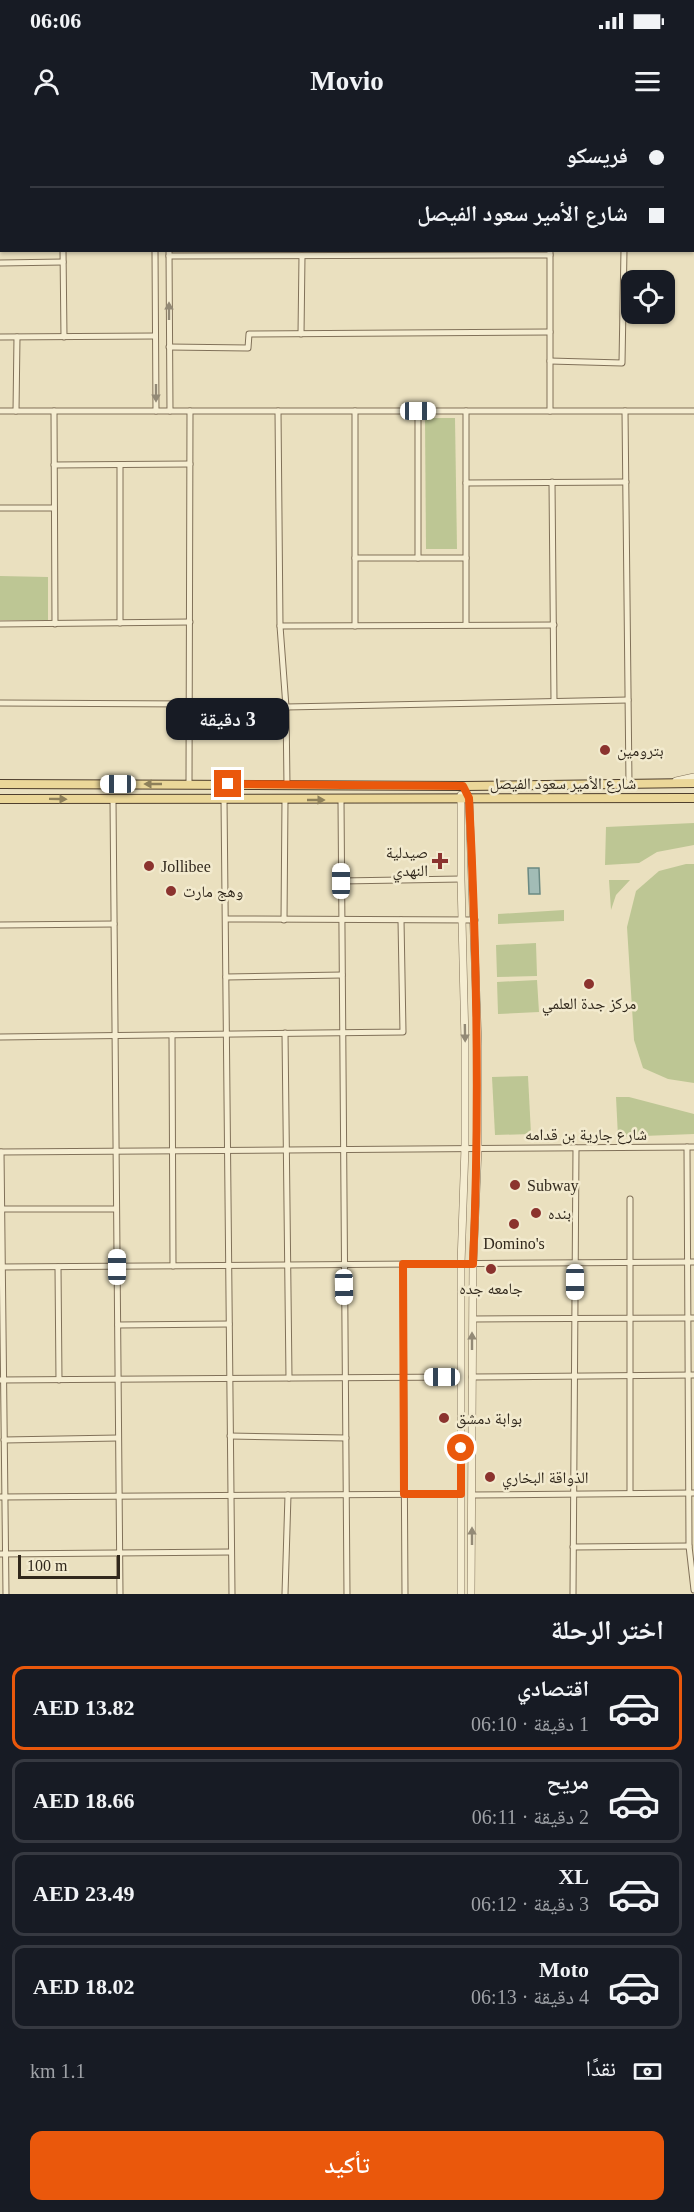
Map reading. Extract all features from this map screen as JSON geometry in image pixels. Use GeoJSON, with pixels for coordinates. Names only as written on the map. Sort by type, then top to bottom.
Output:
{"type":"FeatureCollection","features":[{"type":"Feature","properties":{"kind":"main road","name":"شارع الأمير سعود الفيصل"},"geometry":{"type":"LineString","coordinates":[[0,784],[463,786],[694,783]]}},
{"type":"Feature","properties":{"kind":"main road","name":"شارع الأمير سعود الفيصل"},"geometry":{"type":"LineString","coordinates":[[0,799],[667,798],[694,800]]}},
{"type":"Feature","properties":{"kind":"street"},"geometry":{"type":"LineString","coordinates":[[63,252],[64,337]]}},
{"type":"Feature","properties":{"kind":"street"},"geometry":{"type":"LineString","coordinates":[[155,252],[156,411]]}},
{"type":"Feature","properties":{"kind":"street"},"geometry":{"type":"LineString","coordinates":[[550,361],[621,363],[624,252]]}},
{"type":"Feature","properties":{"kind":"street"},"geometry":{"type":"LineString","coordinates":[[170,411],[169,253],[302,255],[550,253],[550,411]]}},
{"type":"Feature","properties":{"kind":"street"},"geometry":{"type":"LineString","coordinates":[[301,334],[302,255]]}},
{"type":"Feature","properties":{"kind":"street"},"geometry":{"type":"LineString","coordinates":[[0,263],[63,262]]}},
{"type":"Feature","properties":{"kind":"street"},"geometry":{"type":"LineString","coordinates":[[169,347],[248,348],[249,334],[550,332]]}},
{"type":"Feature","properties":{"kind":"street"},"geometry":{"type":"LineString","coordinates":[[0,338],[155,336]]}},
{"type":"Feature","properties":{"kind":"street"},"geometry":{"type":"LineString","coordinates":[[16,411],[17,337]]}},
{"type":"Feature","properties":{"kind":"street"},"geometry":{"type":"LineString","coordinates":[[0,411],[694,411]]}},
{"type":"Feature","properties":{"kind":"street"},"geometry":{"type":"LineString","coordinates":[[54,411],[55,624]]}},
{"type":"Feature","properties":{"kind":"street"},"geometry":{"type":"LineString","coordinates":[[189,784],[190,411]]}},
{"type":"Feature","properties":{"kind":"street"},"geometry":{"type":"LineString","coordinates":[[278,411],[280,626],[286,707],[287,786]]}},
{"type":"Feature","properties":{"kind":"street"},"geometry":{"type":"LineString","coordinates":[[355,411],[355,626]]}},
{"type":"Feature","properties":{"kind":"street"},"geometry":{"type":"LineString","coordinates":[[418,411],[418,558]]}},
{"type":"Feature","properties":{"kind":"street"},"geometry":{"type":"LineString","coordinates":[[466,411],[466,625]]}},
{"type":"Feature","properties":{"kind":"street"},"geometry":{"type":"LineString","coordinates":[[625,411],[629,784]]}},
{"type":"Feature","properties":{"kind":"street"},"geometry":{"type":"LineString","coordinates":[[54,465],[190,464]]}},
{"type":"Feature","properties":{"kind":"street"},"geometry":{"type":"LineString","coordinates":[[120,466],[120,623]]}},
{"type":"Feature","properties":{"kind":"street"},"geometry":{"type":"LineString","coordinates":[[552,482],[554,701]]}},
{"type":"Feature","properties":{"kind":"street"},"geometry":{"type":"LineString","coordinates":[[466,483],[626,482]]}},
{"type":"Feature","properties":{"kind":"street"},"geometry":{"type":"LineString","coordinates":[[0,508],[54,508]]}},
{"type":"Feature","properties":{"kind":"street"},"geometry":{"type":"LineString","coordinates":[[355,558],[466,558]]}},
{"type":"Feature","properties":{"kind":"street"},"geometry":{"type":"LineString","coordinates":[[0,624],[190,622]]}},
{"type":"Feature","properties":{"kind":"street"},"geometry":{"type":"LineString","coordinates":[[280,626],[554,625]]}},
{"type":"Feature","properties":{"kind":"street"},"geometry":{"type":"LineString","coordinates":[[286,707],[628,700]]}},
{"type":"Feature","properties":{"kind":"street"},"geometry":{"type":"LineString","coordinates":[[0,703],[189,705]]}},
{"type":"Feature","properties":{"kind":"street"},"geometry":{"type":"LineString","coordinates":[[663,784],[694,777]]}},
{"type":"Feature","properties":{"kind":"street"},"geometry":{"type":"LineString","coordinates":[[463,786],[474,920],[477,1001],[478,1147],[472,1319],[471,1594]]}},
{"type":"Feature","properties":{"kind":"street"},"geometry":{"type":"LineString","coordinates":[[461,1594],[461,1264],[465,1147],[465,1003],[461,879],[465,798]]}},
{"type":"Feature","properties":{"kind":"street"},"geometry":{"type":"LineString","coordinates":[[224,799],[231,1594]]}},
{"type":"Feature","properties":{"kind":"street"},"geometry":{"type":"LineString","coordinates":[[113,800],[120,1594]]}},
{"type":"Feature","properties":{"kind":"street"},"geometry":{"type":"LineString","coordinates":[[285,800],[285,920]]}},
{"type":"Feature","properties":{"kind":"street"},"geometry":{"type":"LineString","coordinates":[[341,800],[347,1594]]}},
{"type":"Feature","properties":{"kind":"street"},"geometry":{"type":"LineString","coordinates":[[341,881],[461,879]]}},
{"type":"Feature","properties":{"kind":"street"},"geometry":{"type":"LineString","coordinates":[[225,919],[474,920]]}},
{"type":"Feature","properties":{"kind":"street"},"geometry":{"type":"LineString","coordinates":[[0,1037],[403,1032],[401,920]]}},
{"type":"Feature","properties":{"kind":"street"},"geometry":{"type":"LineString","coordinates":[[0,925],[114,924]]}},
{"type":"Feature","properties":{"kind":"street"},"geometry":{"type":"LineString","coordinates":[[226,977],[342,975]]}},
{"type":"Feature","properties":{"kind":"street"},"geometry":{"type":"LineString","coordinates":[[465,1003],[477,1001]]}},
{"type":"Feature","properties":{"kind":"street"},"geometry":{"type":"LineString","coordinates":[[285,1034],[289,1378]]}},
{"type":"Feature","properties":{"kind":"street"},"geometry":{"type":"LineString","coordinates":[[172,1035],[173,1266]]}},
{"type":"Feature","properties":{"kind":"street"},"geometry":{"type":"LineString","coordinates":[[691,1147],[689,1546],[694,1590]]}},
{"type":"Feature","properties":{"kind":"street","name":"شارع جارية بن قدامه"},"geometry":{"type":"LineString","coordinates":[[1,1152],[691,1147]]}},
{"type":"Feature","properties":{"kind":"street"},"geometry":{"type":"LineString","coordinates":[[573,1594],[576,1148]]}},
{"type":"Feature","properties":{"kind":"street"},"geometry":{"type":"LineString","coordinates":[[1,1152],[1,1325],[4,1440],[2,1497],[6,1594]]}},
{"type":"Feature","properties":{"kind":"street"},"geometry":{"type":"LineString","coordinates":[[630,1199],[630,1493]]}},
{"type":"Feature","properties":{"kind":"street"},"geometry":{"type":"LineString","coordinates":[[2,1209],[117,1209]]}},
{"type":"Feature","properties":{"kind":"street"},"geometry":{"type":"LineString","coordinates":[[1,1268],[691,1262]]}},
{"type":"Feature","properties":{"kind":"street"},"geometry":{"type":"LineString","coordinates":[[403,1264],[405,1594]]}},
{"type":"Feature","properties":{"kind":"street"},"geometry":{"type":"LineString","coordinates":[[57,1267],[59,1380]]}},
{"type":"Feature","properties":{"kind":"street"},"geometry":{"type":"LineString","coordinates":[[472,1319],[691,1318]]}},
{"type":"Feature","properties":{"kind":"street"},"geometry":{"type":"LineString","coordinates":[[117,1325],[229,1324]]}},
{"type":"Feature","properties":{"kind":"street"},"geometry":{"type":"LineString","coordinates":[[472,1377],[691,1375]]}},
{"type":"Feature","properties":{"kind":"street"},"geometry":{"type":"LineString","coordinates":[[2,1380],[461,1377]]}},
{"type":"Feature","properties":{"kind":"street"},"geometry":{"type":"LineString","coordinates":[[230,1436],[346,1438]]}},
{"type":"Feature","properties":{"kind":"street"},"geometry":{"type":"LineString","coordinates":[[4,1440],[118,1438]]}},
{"type":"Feature","properties":{"kind":"street"},"geometry":{"type":"LineString","coordinates":[[472,1495],[691,1493]]}},
{"type":"Feature","properties":{"kind":"street"},"geometry":{"type":"LineString","coordinates":[[2,1497],[461,1494]]}},
{"type":"Feature","properties":{"kind":"street"},"geometry":{"type":"LineString","coordinates":[[285,1594],[288,1495]]}},
{"type":"Feature","properties":{"kind":"street"},"geometry":{"type":"LineString","coordinates":[[573,1547],[689,1546]]}},
{"type":"Feature","properties":{"kind":"street"},"geometry":{"type":"LineString","coordinates":[[3,1554],[231,1552]]}},
{"type":"Feature","properties":{"kind":"green space"},"geometry":{"type":"Polygon","coordinates":[[[425,418],[455,418],[457,549],[426,549],[425,418]]]}},
{"type":"Feature","properties":{"kind":"green space"},"geometry":{"type":"Polygon","coordinates":[[[0,576],[48,577],[48,620],[0,620],[0,576]]]}},
{"type":"Feature","properties":{"kind":"green space"},"geometry":{"type":"Polygon","coordinates":[[[694,823],[694,845],[657,852],[639,863],[605,865],[606,827],[694,823]]]}},
{"type":"Feature","properties":{"kind":"green space"},"geometry":{"type":"Polygon","coordinates":[[[694,864],[694,1083],[668,1079],[643,1068],[634,1040],[627,927],[636,891],[659,871],[694,864]]]}},
{"type":"Feature","properties":{"kind":"green space"},"geometry":{"type":"Polygon","coordinates":[[[609,880],[630,880],[616,895],[611,910],[609,880]]]}},
{"type":"Feature","properties":{"kind":"green space"},"geometry":{"type":"Polygon","coordinates":[[[564,910],[564,921],[498,924],[498,914],[564,910]]]}},
{"type":"Feature","properties":{"kind":"green space"},"geometry":{"type":"Polygon","coordinates":[[[536,943],[537,976],[497,977],[496,945],[536,943]]]}},
{"type":"Feature","properties":{"kind":"green space"},"geometry":{"type":"Polygon","coordinates":[[[537,980],[539,1012],[498,1014],[497,982],[537,980]]]}},
{"type":"Feature","properties":{"kind":"green space"},"geometry":{"type":"Polygon","coordinates":[[[528,1076],[531,1134],[495,1135],[492,1077],[528,1076]]]}},
{"type":"Feature","properties":{"kind":"green space"},"geometry":{"type":"Polygon","coordinates":[[[616,1097],[629,1097],[694,1114],[694,1134],[618,1137],[616,1097]]]}},
{"type":"Feature","properties":{"kind":"water"},"geometry":{"type":"Polygon","coordinates":[[[528,868],[539,868],[540,894],[529,894],[528,868]]]}},
{"type":"Feature","properties":{"kind":"place","name":"بترومين"},"geometry":{"type":"Point","coordinates":[605,750]}},
{"type":"Feature","properties":{"kind":"place","name":"صيدلية النهدي"},"geometry":{"type":"Point","coordinates":[440,861]}},
{"type":"Feature","properties":{"kind":"place","name":"Jollibee"},"geometry":{"type":"Point","coordinates":[149,866]}},
{"type":"Feature","properties":{"kind":"place","name":"وهج مارت"},"geometry":{"type":"Point","coordinates":[171,891]}},
{"type":"Feature","properties":{"kind":"place","name":"مركز جدة العلمي"},"geometry":{"type":"Point","coordinates":[589,984]}},
{"type":"Feature","properties":{"kind":"place","name":"Subway"},"geometry":{"type":"Point","coordinates":[515,1185]}},
{"type":"Feature","properties":{"kind":"place","name":"بنده"},"geometry":{"type":"Point","coordinates":[536,1213]}},
{"type":"Feature","properties":{"kind":"place","name":"Domino's"},"geometry":{"type":"Point","coordinates":[514,1224]}},
{"type":"Feature","properties":{"kind":"place","name":"جامعه جده"},"geometry":{"type":"Point","coordinates":[491,1269]}},
{"type":"Feature","properties":{"kind":"place","name":"بوابة دمشق"},"geometry":{"type":"Point","coordinates":[444,1418]}},
{"type":"Feature","properties":{"kind":"place","name":"الذواقة البخاري"},"geometry":{"type":"Point","coordinates":[490,1477]}},
{"type":"Feature","properties":{"kind":"route"},"geometry":{"type":"LineString","coordinates":[[228,784],[463,786],[469,798],[478,1045],[478,1147],[473,1264],[403,1264],[404,1494],[461,1494],[461,1448]]}}]}
